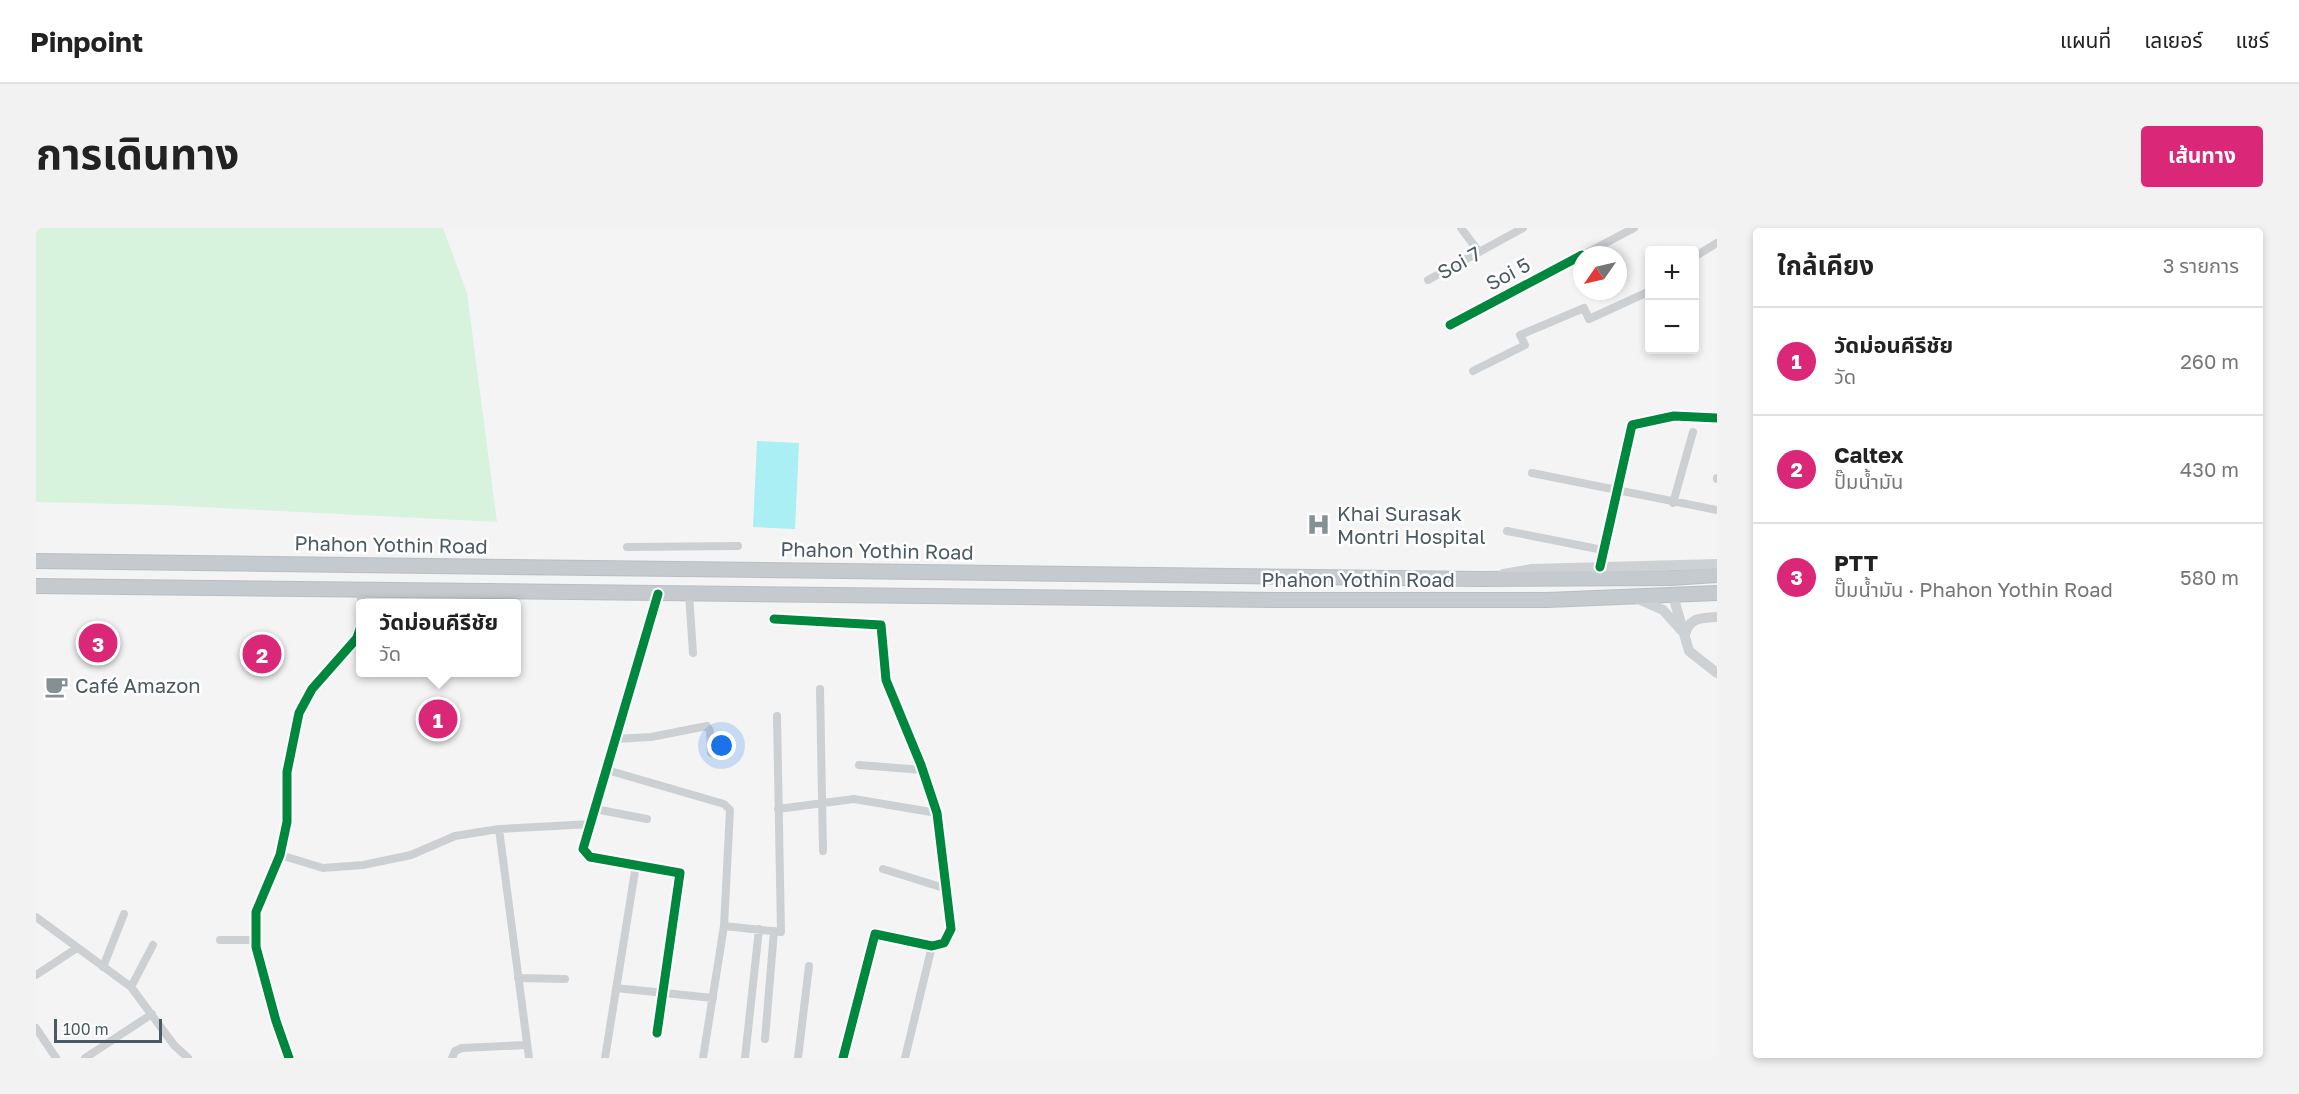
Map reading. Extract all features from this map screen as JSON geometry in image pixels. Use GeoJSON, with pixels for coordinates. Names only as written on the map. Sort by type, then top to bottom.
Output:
{"type":"FeatureCollection","features":[{"type":"Feature","properties":{"kind":"highway","name":"Phahon Yothin Road"},"geometry":{"type":"LineString","coordinates":[[36,561],[1479,579],[1671,578],[1717,575]]}},
{"type":"Feature","properties":{"kind":"highway"},"geometry":{"type":"LineString","coordinates":[[629,593],[631,567]]}},
{"type":"Feature","properties":{"kind":"highway"},"geometry":{"type":"LineString","coordinates":[[1671,578],[1672,596]]}},
{"type":"Feature","properties":{"kind":"highway","name":"Phahon Yothin Road"},"geometry":{"type":"LineString","coordinates":[[36,586],[361,597],[629,593],[1273,600],[1636,598],[1717,593]]}},
{"type":"Feature","properties":{"kind":"main road"},"geometry":{"type":"LineString","coordinates":[[1479,579],[1532,569],[1717,564]]}},
{"type":"Feature","properties":{"kind":"main road"},"geometry":{"type":"LineString","coordinates":[[1672,596],[1689,651],[1717,673]]}},
{"type":"Feature","properties":{"kind":"main road"},"geometry":{"type":"LineString","coordinates":[[1636,598],[1663,610],[1685,635]]}},
{"type":"Feature","properties":{"kind":"main road"},"geometry":{"type":"LineString","coordinates":[[1685,635],[1687,626],[1694,619],[1717,617]]}},
{"type":"Feature","properties":{"kind":"main road"},"geometry":{"type":"LineString","coordinates":[[1704,661],[1717,664]]}},
{"type":"Feature","properties":{"kind":"street"},"geometry":{"type":"LineString","coordinates":[[1461,228],[1479,252]]}},
{"type":"Feature","properties":{"kind":"street","name":"Soi 7"},"geometry":{"type":"LineString","coordinates":[[1428,280],[1522,228]]}},
{"type":"Feature","properties":{"kind":"street","name":"Soi 5"},"geometry":{"type":"LineString","coordinates":[[1599,246],[1634,228]]}},
{"type":"Feature","properties":{"kind":"street"},"geometry":{"type":"LineString","coordinates":[[1699,254],[1717,243]]}},
{"type":"Feature","properties":{"kind":"street","name":"Soi 5"},"geometry":{"type":"LineString","coordinates":[[1450,325],[1573,260]]}},
{"type":"Feature","properties":{"kind":"street"},"geometry":{"type":"LineString","coordinates":[[1473,371],[1525,345],[1520,335],[1584,308],[1589,319],[1645,293]]}},
{"type":"Feature","properties":{"kind":"street"},"geometry":{"type":"LineString","coordinates":[[1600,567],[1632,425],[1674,416],[1717,418]]}},
{"type":"Feature","properties":{"kind":"street"},"geometry":{"type":"LineString","coordinates":[[1673,503],[1693,432]]}},
{"type":"Feature","properties":{"kind":"street"},"geometry":{"type":"LineString","coordinates":[[1532,473],[1717,510]]}},
{"type":"Feature","properties":{"kind":"street"},"geometry":{"type":"LineString","coordinates":[[1507,531],[1603,550]]}},
{"type":"Feature","properties":{"kind":"street"},"geometry":{"type":"LineString","coordinates":[[627,547],[738,546]]}},
{"type":"Feature","properties":{"kind":"street"},"geometry":{"type":"LineString","coordinates":[[657,1033],[680,873],[590,856],[583,849],[658,594]]}},
{"type":"Feature","properties":{"kind":"street"},"geometry":{"type":"LineString","coordinates":[[689,594],[693,653]]}},
{"type":"Feature","properties":{"kind":"street"},"geometry":{"type":"LineString","coordinates":[[774,619],[881,625],[886,680],[923,770],[937,813],[951,929],[944,943],[932,946],[875,934],[843,1058]]}},
{"type":"Feature","properties":{"kind":"street"},"geometry":{"type":"LineString","coordinates":[[289,1058],[276,1021],[256,940],[256,912],[280,855],[287,822],[287,772],[299,713],[312,689],[356,639]]}},
{"type":"Feature","properties":{"kind":"street"},"geometry":{"type":"LineString","coordinates":[[820,689],[823,850]]}},
{"type":"Feature","properties":{"kind":"street"},"geometry":{"type":"LineString","coordinates":[[724,926],[781,932],[777,716]]}},
{"type":"Feature","properties":{"kind":"street"},"geometry":{"type":"LineString","coordinates":[[616,739],[651,737],[707,726],[710,731],[711,753]]}},
{"type":"Feature","properties":{"kind":"street"},"geometry":{"type":"LineString","coordinates":[[859,765],[923,770]]}},
{"type":"Feature","properties":{"kind":"street"},"geometry":{"type":"LineString","coordinates":[[607,770],[728,807],[730,824],[724,926],[703,1058]]}},
{"type":"Feature","properties":{"kind":"street"},"geometry":{"type":"LineString","coordinates":[[778,809],[854,800],[937,813]]}},
{"type":"Feature","properties":{"kind":"street"},"geometry":{"type":"LineString","coordinates":[[595,809],[647,819]]}},
{"type":"Feature","properties":{"kind":"street"},"geometry":{"type":"LineString","coordinates":[[280,855],[323,868],[363,865],[411,855],[455,836],[499,829],[591,824]]}},
{"type":"Feature","properties":{"kind":"street"},"geometry":{"type":"LineString","coordinates":[[499,829],[529,1058]]}},
{"type":"Feature","properties":{"kind":"street"},"geometry":{"type":"LineString","coordinates":[[605,1058],[636,865]]}},
{"type":"Feature","properties":{"kind":"street"},"geometry":{"type":"LineString","coordinates":[[884,869],[947,889]]}},
{"type":"Feature","properties":{"kind":"street"},"geometry":{"type":"LineString","coordinates":[[103,967],[124,914]]}},
{"type":"Feature","properties":{"kind":"street"},"geometry":{"type":"LineString","coordinates":[[36,917],[131,987],[174,1045],[188,1058]]}},
{"type":"Feature","properties":{"kind":"street"},"geometry":{"type":"LineString","coordinates":[[745,1058],[759,929]]}},
{"type":"Feature","properties":{"kind":"street"},"geometry":{"type":"LineString","coordinates":[[765,1039],[774,931]]}},
{"type":"Feature","properties":{"kind":"street"},"geometry":{"type":"LineString","coordinates":[[220,940],[256,940]]}},
{"type":"Feature","properties":{"kind":"street"},"geometry":{"type":"LineString","coordinates":[[131,987],[153,945]]}},
{"type":"Feature","properties":{"kind":"street"},"geometry":{"type":"LineString","coordinates":[[905,1058],[932,946]]}},
{"type":"Feature","properties":{"kind":"street"},"geometry":{"type":"LineString","coordinates":[[36,975],[77,948]]}},
{"type":"Feature","properties":{"kind":"street"},"geometry":{"type":"LineString","coordinates":[[798,1058],[809,966]]}},
{"type":"Feature","properties":{"kind":"street"},"geometry":{"type":"LineString","coordinates":[[519,978],[565,979]]}},
{"type":"Feature","properties":{"kind":"street"},"geometry":{"type":"LineString","coordinates":[[616,988],[713,998]]}},
{"type":"Feature","properties":{"kind":"street"},"geometry":{"type":"LineString","coordinates":[[85,1058],[152,1014]]}},
{"type":"Feature","properties":{"kind":"street"},"geometry":{"type":"LineString","coordinates":[[36,1028],[56,1058]]}},
{"type":"Feature","properties":{"kind":"street"},"geometry":{"type":"LineString","coordinates":[[452,1058],[455,1051],[462,1048],[527,1045]]}},
{"type":"Feature","properties":{"kind":"green space"},"geometry":{"type":"Polygon","coordinates":[[[36,228],[443,228],[467,293],[497,522],[162,505],[36,502],[36,228]]]}},
{"type":"Feature","properties":{"kind":"water"},"geometry":{"type":"Polygon","coordinates":[[[757,441],[799,443],[795,529],[753,527],[757,441]]]}},
{"type":"Feature","properties":{"kind":"cycle path"},"geometry":{"type":"LineString","coordinates":[[1450,325],[1573,260]]}},
{"type":"Feature","properties":{"kind":"cycle path"},"geometry":{"type":"LineString","coordinates":[[1600,567],[1632,425],[1674,416],[1717,418]]}},
{"type":"Feature","properties":{"kind":"cycle path"},"geometry":{"type":"LineString","coordinates":[[657,1033],[680,873],[590,857],[583,849],[658,594]]}},
{"type":"Feature","properties":{"kind":"cycle path"},"geometry":{"type":"LineString","coordinates":[[774,619],[881,625],[886,680],[921,765],[937,813],[951,929],[944,943],[932,946],[875,934],[843,1058]]}},
{"type":"Feature","properties":{"kind":"cycle path"},"geometry":{"type":"LineString","coordinates":[[289,1058],[276,1021],[256,947],[256,912],[280,855],[287,822],[287,772],[299,713],[312,689],[356,639]]}},
{"type":"Feature","properties":{"kind":"place","name":"Khai Surasak Montri Hospital"},"geometry":{"type":"Point","coordinates":[1319,525]}},
{"type":"Feature","properties":{"kind":"place","name":"PTT"},"geometry":{"type":"Point","coordinates":[98,643]}},
{"type":"Feature","properties":{"kind":"place","name":"Caltex"},"geometry":{"type":"Point","coordinates":[262,654]}},
{"type":"Feature","properties":{"kind":"place","name":"Café Amazon"},"geometry":{"type":"Point","coordinates":[57,686]}},
{"type":"Feature","properties":{"kind":"place","name":"วัดม่อนคีรีชัย"},"geometry":{"type":"Point","coordinates":[438,719]}}]}
